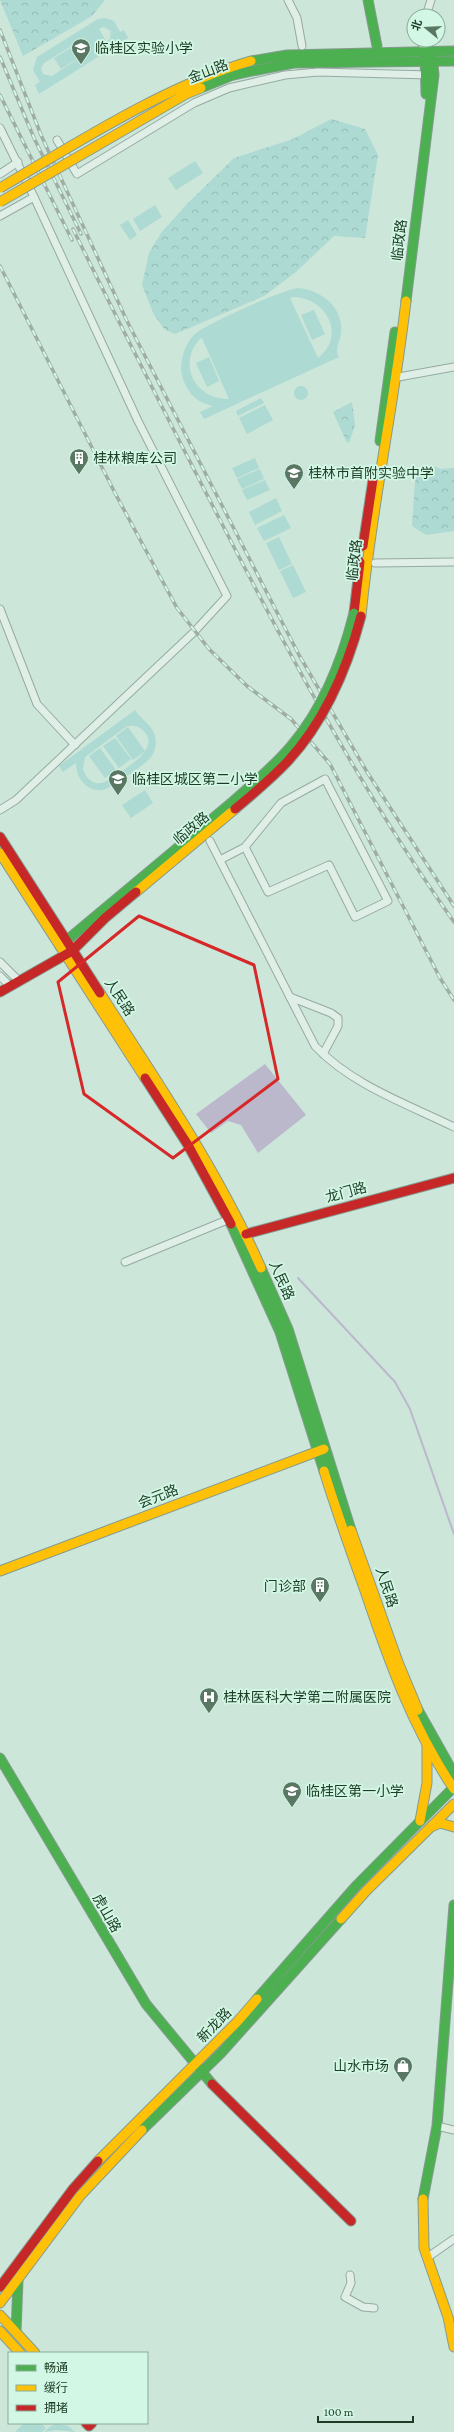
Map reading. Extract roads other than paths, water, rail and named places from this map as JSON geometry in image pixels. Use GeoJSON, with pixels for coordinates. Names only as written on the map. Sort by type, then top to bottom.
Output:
{"type":"FeatureCollection","features":[{"type":"Feature","properties":{"kind":"main road"},"geometry":{"type":"LineString","coordinates":[[368,0],[377,46]]}},
{"type":"Feature","properties":{"kind":"main road","name":"金山路"},"geometry":{"type":"LineString","coordinates":[[0,202],[186,94],[233,75],[294,64],[429,57],[454,51]]}},
{"type":"Feature","properties":{"kind":"main road","name":"金山路"},"geometry":{"type":"LineString","coordinates":[[0,188],[65,150],[193,80],[226,67],[287,55],[429,57],[454,61]]}},
{"type":"Feature","properties":{"kind":"main road","name":"临政路"},"geometry":{"type":"LineString","coordinates":[[0,992],[68,953],[105,918],[295,753],[315,724],[348,663],[366,564],[393,378],[430,75],[429,57]]}},
{"type":"Feature","properties":{"kind":"main road","name":"临政路"},"geometry":{"type":"LineString","coordinates":[[62,944],[233,806]]}},
{"type":"Feature","properties":{"kind":"main road","name":"人民路"},"geometry":{"type":"LineString","coordinates":[[0,837],[62,944]]}},
{"type":"Feature","properties":{"kind":"main road","name":"人民路"},"geometry":{"type":"LineString","coordinates":[[0,853],[195,1140],[233,1217],[280,1332],[398,1662],[420,1713],[454,1774]]}},
{"type":"Feature","properties":{"kind":"main road","name":"龙门路"},"geometry":{"type":"LineString","coordinates":[[246,1234],[454,1178]]}},
{"type":"Feature","properties":{"kind":"main road","name":"人民路"},"geometry":{"type":"LineString","coordinates":[[233,1217],[246,1234],[288,1329],[322,1449],[345,1539],[356,1563],[381,1641],[412,1717],[454,1788]]}},
{"type":"Feature","properties":{"kind":"main road","name":"会元路"},"geometry":{"type":"LineString","coordinates":[[0,1571],[322,1449]]}},
{"type":"Feature","properties":{"kind":"main road"},"geometry":{"type":"LineString","coordinates":[[420,1821],[427,1783],[427,1744]]}},
{"type":"Feature","properties":{"kind":"main road","name":"虎山路"},"geometry":{"type":"LineString","coordinates":[[0,1758],[136,1990],[201,2073],[351,2221]]}},
{"type":"Feature","properties":{"kind":"main road","name":"新龙路"},"geometry":{"type":"LineString","coordinates":[[0,2286],[73,2189],[115,2142],[237,2022],[357,1885],[454,1788]]}},
{"type":"Feature","properties":{"kind":"main road","name":"新龙路"},"geometry":{"type":"LineString","coordinates":[[0,2303],[18,2281],[80,2196],[144,2127],[201,2073],[366,1891],[454,1804]]}},
{"type":"Feature","properties":{"kind":"main road"},"geometry":{"type":"LineString","coordinates":[[433,1826],[440,1823],[454,1827]]}},
{"type":"Feature","properties":{"kind":"main road"},"geometry":{"type":"LineString","coordinates":[[454,1906],[437,2126],[423,2196],[422,2233],[428,2257],[448,2317],[454,2347]]}},
{"type":"Feature","properties":{"kind":"main road"},"geometry":{"type":"LineString","coordinates":[[0,2279],[11,2273]]}},
{"type":"Feature","properties":{"kind":"main road"},"geometry":{"type":"LineString","coordinates":[[16,2332],[18,2281]]}},
{"type":"Feature","properties":{"kind":"main road"},"geometry":{"type":"LineString","coordinates":[[0,2315],[34,2352]]}},
{"type":"Feature","properties":{"kind":"main road"},"geometry":{"type":"LineString","coordinates":[[0,2331],[4,2340],[19,2352]]}},
{"type":"Feature","properties":{"kind":"street"},"geometry":{"type":"LineString","coordinates":[[288,0],[297,18],[302,46]]}},
{"type":"Feature","properties":{"kind":"street"},"geometry":{"type":"LineString","coordinates":[[425,48],[429,57]]}},
{"type":"Feature","properties":{"kind":"street"},"geometry":{"type":"LineString","coordinates":[[57,140],[77,174],[194,103],[229,88],[285,75],[318,72],[430,75]]}},
{"type":"Feature","properties":{"kind":"street"},"geometry":{"type":"LineString","coordinates":[[0,128],[18,162],[138,421],[227,596],[194,632],[75,745],[16,800],[0,810]]}},
{"type":"Feature","properties":{"kind":"street"},"geometry":{"type":"LineString","coordinates":[[0,174],[18,162]]}},
{"type":"Feature","properties":{"kind":"street"},"geometry":{"type":"LineString","coordinates":[[0,216],[34,197]]}},
{"type":"Feature","properties":{"kind":"street"},"geometry":{"type":"LineString","coordinates":[[393,378],[454,367]]}},
{"type":"Feature","properties":{"kind":"street"},"geometry":{"type":"LineString","coordinates":[[375,563],[454,562]]}},
{"type":"Feature","properties":{"kind":"street"},"geometry":{"type":"LineString","coordinates":[[0,609],[37,704],[75,745]]}},
{"type":"Feature","properties":{"kind":"street"},"geometry":{"type":"LineString","coordinates":[[220,860],[244,847],[281,803],[325,779],[388,901],[355,917],[329,865],[268,892],[244,847]]}},
{"type":"Feature","properties":{"kind":"street"},"geometry":{"type":"LineString","coordinates":[[210,841],[315,1046],[353,1077],[454,1127]]}},
{"type":"Feature","properties":{"kind":"street"},"geometry":{"type":"LineString","coordinates":[[0,962],[19,981]]}},
{"type":"Feature","properties":{"kind":"street"},"geometry":{"type":"LineString","coordinates":[[0,976],[10,986]]}},
{"type":"Feature","properties":{"kind":"street"},"geometry":{"type":"LineString","coordinates":[[290,997],[331,1013],[338,1018],[338,1026],[323,1054]]}},
{"type":"Feature","properties":{"kind":"street"},"geometry":{"type":"LineString","coordinates":[[125,1262],[233,1217]]}},
{"type":"Feature","properties":{"kind":"street"},"geometry":{"type":"LineString","coordinates":[[437,2126],[454,2130]]}},
{"type":"Feature","properties":{"kind":"street"},"geometry":{"type":"LineString","coordinates":[[428,2257],[454,2239]]}},
{"type":"Feature","properties":{"kind":"street"},"geometry":{"type":"LineString","coordinates":[[350,2275],[351,2283],[345,2297],[364,2307],[374,2308]]}},
{"type":"Feature","properties":{"kind":"waterway"},"geometry":{"type":"LineString","coordinates":[[298,1278],[395,1382],[410,1409],[454,1534]]}},
{"type":"Feature","properties":{"kind":"railway"},"geometry":{"type":"LineString","coordinates":[[0,30],[41,135],[127,321],[299,655],[367,772],[454,906]]}},
{"type":"Feature","properties":{"kind":"railway"},"geometry":{"type":"LineString","coordinates":[[0,57],[34,138],[81,234]]}},
{"type":"Feature","properties":{"kind":"railway"},"geometry":{"type":"LineString","coordinates":[[0,95],[72,240]]}},
{"type":"Feature","properties":{"kind":"railway"},"geometry":{"type":"LineString","coordinates":[[73,229],[201,484],[274,623],[330,725],[389,825],[454,922]]}},
{"type":"Feature","properties":{"kind":"railway"},"geometry":{"type":"LineString","coordinates":[[0,266],[116,495],[177,608],[209,649],[247,686],[291,719],[330,764],[440,978],[454,1000]]}},
{"type":"Feature","properties":{"kind":"place","name":"临桂区实验小学"},"geometry":{"type":"Point","coordinates":[81,65]}},
{"type":"Feature","properties":{"kind":"place","name":"桂林粮库公司"},"geometry":{"type":"Point","coordinates":[79,475]}},
{"type":"Feature","properties":{"kind":"place","name":"桂林市首附实验中学"},"geometry":{"type":"Point","coordinates":[294,490]}},
{"type":"Feature","properties":{"kind":"place","name":"临桂区城区第二小学"},"geometry":{"type":"Point","coordinates":[118,796]}},
{"type":"Feature","properties":{"kind":"place","name":"门诊部"},"geometry":{"type":"Point","coordinates":[320,1603]}},
{"type":"Feature","properties":{"kind":"place","name":"桂林医科大学第二附属医院"},"geometry":{"type":"Point","coordinates":[209,1714]}},
{"type":"Feature","properties":{"kind":"place","name":"临桂区第一小学"},"geometry":{"type":"Point","coordinates":[292,1808]}},
{"type":"Feature","properties":{"kind":"place","name":"山水市场"},"geometry":{"type":"Point","coordinates":[403,2083]}}]}
